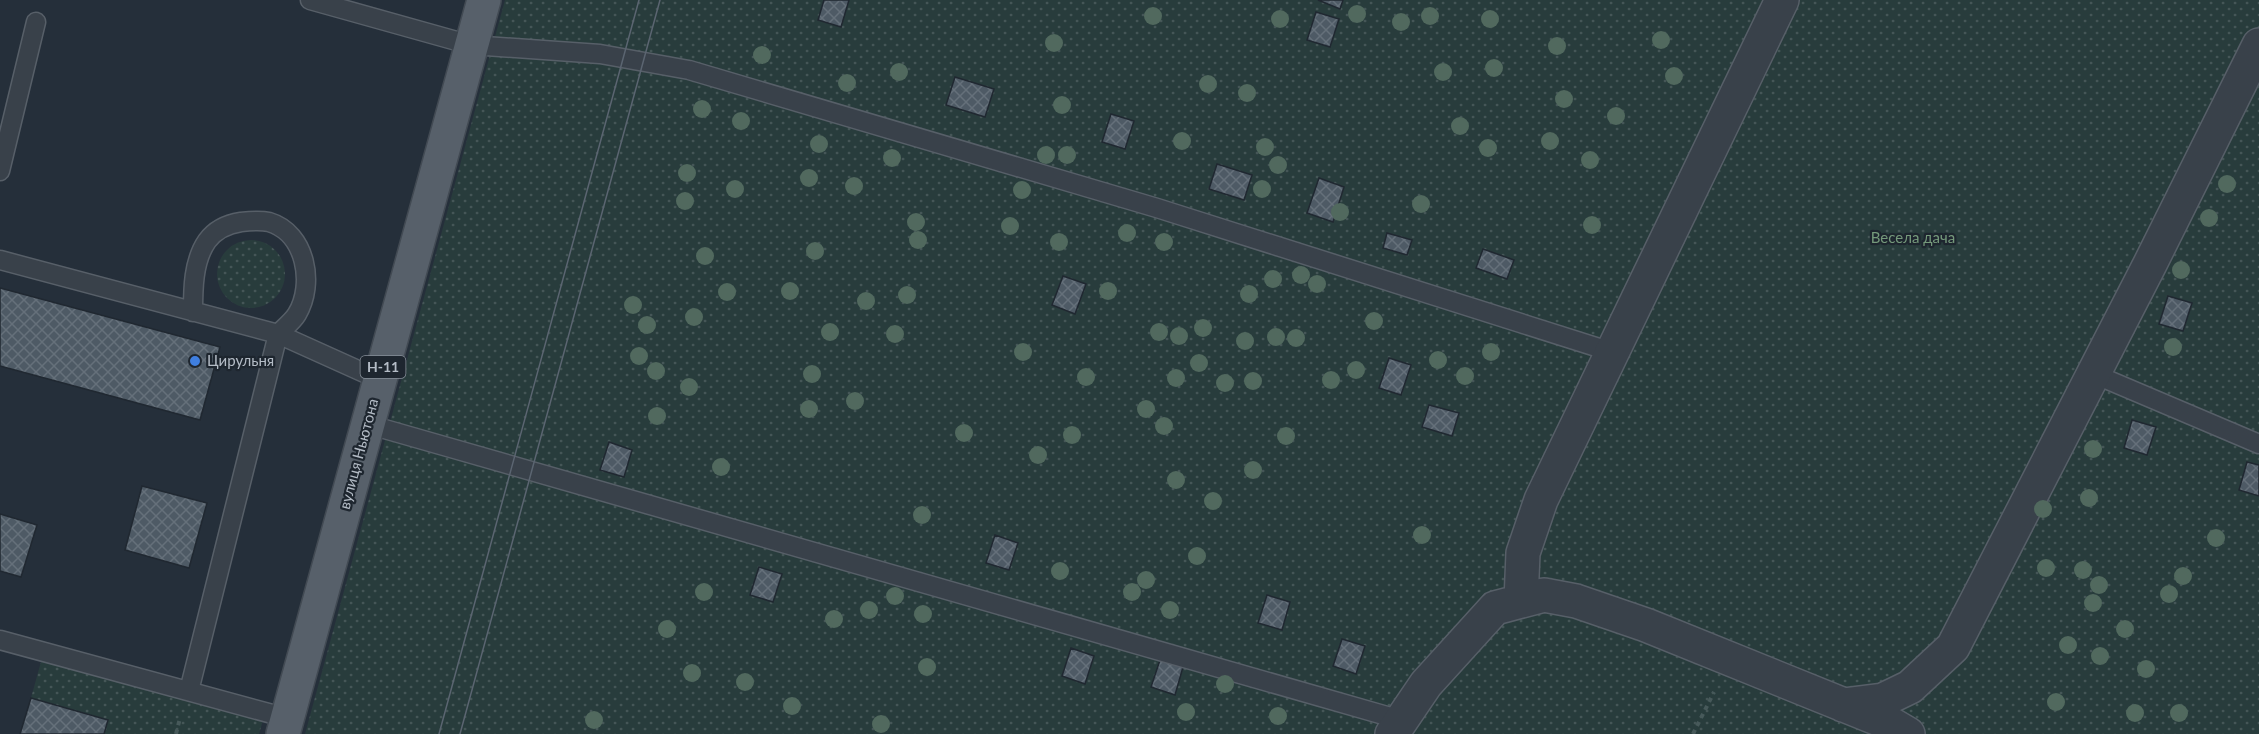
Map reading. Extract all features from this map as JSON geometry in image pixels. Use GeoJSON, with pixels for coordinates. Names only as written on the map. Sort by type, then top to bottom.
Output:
{"type":"FeatureCollection","features":[{"type":"Feature","properties":{"kind":"main road","name":"вулиця Ньютона"},"geometry":{"type":"LineString","coordinates":[[285,726],[484,0]]}},
{"type":"Feature","properties":{"kind":"street"},"geometry":{"type":"LineString","coordinates":[[1521,601],[1523,553],[1541,500],[1782,0]]}},
{"type":"Feature","properties":{"kind":"street"},"geometry":{"type":"LineString","coordinates":[[1843,705],[1883,700],[1910,687],[1953,647],[2094,374],[2259,45]]}},
{"type":"Feature","properties":{"kind":"street"},"geometry":{"type":"LineString","coordinates":[[1396,727],[1426,684],[1495,608],[1544,595],[1576,601],[1646,625],[1843,705],[1908,734]]}},
{"type":"Feature","properties":{"kind":"lane"},"geometry":{"type":"LineString","coordinates":[[310,0],[471,45],[600,54],[689,70],[1157,208],[1612,352]]}},
{"type":"Feature","properties":{"kind":"lane"},"geometry":{"type":"LineString","coordinates":[[0,171],[36,22]]}},
{"type":"Feature","properties":{"kind":"lane"},"geometry":{"type":"LineString","coordinates":[[189,691],[278,334],[297,315],[306,293],[303,257],[291,235],[270,222],[254,220],[228,224],[207,240],[198,259],[193,312]]}},
{"type":"Feature","properties":{"kind":"lane"},"geometry":{"type":"LineString","coordinates":[[0,260],[278,334],[380,380]]}},
{"type":"Feature","properties":{"kind":"lane"},"geometry":{"type":"LineString","coordinates":[[2094,374],[2259,444]]}},
{"type":"Feature","properties":{"kind":"lane"},"geometry":{"type":"LineString","coordinates":[[367,424],[1396,727]]}},
{"type":"Feature","properties":{"kind":"lane"},"geometry":{"type":"LineString","coordinates":[[0,640],[189,691],[285,726]]}},
{"type":"Feature","properties":{"kind":"path"},"geometry":{"type":"LineString","coordinates":[[1693,734],[1730,659]]}},
{"type":"Feature","properties":{"kind":"green space","name":"Весела дача"},"geometry":{"type":"Polygon","coordinates":[[[505,0],[2259,0],[2259,734],[305,734],[505,0]]]}},
{"type":"Feature","properties":{"kind":"green space"},"geometry":{"type":"Polygon","coordinates":[[[251,240],[264,243],[275,250],[282,261],[285,274],[282,287],[275,298],[264,305],[251,308],[238,305],[227,298],[220,287],[217,274],[220,261],[227,250],[238,243],[251,240]]]}},
{"type":"Feature","properties":{"kind":"green space"},"geometry":{"type":"Polygon","coordinates":[[[42,658],[263,720],[259,734],[104,734],[108,720],[31,698],[42,658]]]}},
{"type":"Feature","properties":{"kind":"building"},"geometry":{"type":"Polygon","coordinates":[[[824,0],[849,0],[841,27],[818,20],[824,0]]]}},
{"type":"Feature","properties":{"kind":"building"},"geometry":{"type":"Polygon","coordinates":[[[1318,0],[1343,0],[1340,9],[1318,0]]]}},
{"type":"Feature","properties":{"kind":"building"},"geometry":{"type":"Polygon","coordinates":[[[1316,12],[1339,19],[1330,47],[1307,40],[1316,12]]]}},
{"type":"Feature","properties":{"kind":"building"},"geometry":{"type":"Polygon","coordinates":[[[955,77],[994,89],[985,117],[946,105],[955,77]]]}},
{"type":"Feature","properties":{"kind":"building"},"geometry":{"type":"Polygon","coordinates":[[[1111,114],[1134,121],[1125,149],[1102,142],[1111,114]]]}},
{"type":"Feature","properties":{"kind":"building"},"geometry":{"type":"Polygon","coordinates":[[[1217,164],[1252,175],[1244,200],[1209,189],[1217,164]]]}},
{"type":"Feature","properties":{"kind":"building"},"geometry":{"type":"Polygon","coordinates":[[[1319,178],[1344,187],[1333,222],[1307,213],[1319,178]]]}},
{"type":"Feature","properties":{"kind":"building"},"geometry":{"type":"Polygon","coordinates":[[[1387,233],[1412,240],[1407,255],[1383,248],[1387,233]]]}},
{"type":"Feature","properties":{"kind":"building"},"geometry":{"type":"Polygon","coordinates":[[[1483,249],[1514,260],[1507,279],[1476,268],[1483,249]]]}},
{"type":"Feature","properties":{"kind":"building"},"geometry":{"type":"Polygon","coordinates":[[[1063,276],[1086,284],[1075,314],[1052,305],[1063,276]]]}},
{"type":"Feature","properties":{"kind":"building"},"geometry":{"type":"Polygon","coordinates":[[[0,288],[220,347],[200,420],[0,366],[0,288]]]}},
{"type":"Feature","properties":{"kind":"building"},"geometry":{"type":"Polygon","coordinates":[[[2168,296],[2192,303],[2183,331],[2159,324],[2168,296]]]}},
{"type":"Feature","properties":{"kind":"building"},"geometry":{"type":"Polygon","coordinates":[[[1389,358],[1411,365],[1401,395],[1379,388],[1389,358]]]}},
{"type":"Feature","properties":{"kind":"building"},"geometry":{"type":"Polygon","coordinates":[[[1429,405],[1459,413],[1452,436],[1422,427],[1429,405]]]}},
{"type":"Feature","properties":{"kind":"building"},"geometry":{"type":"Polygon","coordinates":[[[2132,420],[2156,427],[2147,455],[2124,448],[2132,420]]]}},
{"type":"Feature","properties":{"kind":"building"},"geometry":{"type":"Polygon","coordinates":[[[609,442],[632,450],[624,477],[600,470],[609,442]]]}},
{"type":"Feature","properties":{"kind":"building"},"geometry":{"type":"Polygon","coordinates":[[[2247,462],[2259,465],[2259,496],[2239,490],[2247,462]]]}},
{"type":"Feature","properties":{"kind":"building"},"geometry":{"type":"Polygon","coordinates":[[[142,486],[207,503],[189,568],[125,550],[142,486]]]}},
{"type":"Feature","properties":{"kind":"building"},"geometry":{"type":"Polygon","coordinates":[[[0,514],[37,525],[21,577],[0,571],[0,514]]]}},
{"type":"Feature","properties":{"kind":"building"},"geometry":{"type":"Polygon","coordinates":[[[995,535],[1018,543],[1009,570],[986,563],[995,535]]]}},
{"type":"Feature","properties":{"kind":"building"},"geometry":{"type":"Polygon","coordinates":[[[759,567],[782,574],[773,602],[750,595],[759,567]]]}},
{"type":"Feature","properties":{"kind":"building"},"geometry":{"type":"Polygon","coordinates":[[[1267,595],[1290,602],[1282,630],[1258,623],[1267,595]]]}},
{"type":"Feature","properties":{"kind":"building"},"geometry":{"type":"Polygon","coordinates":[[[1342,639],[1365,646],[1356,674],[1333,666],[1342,639]]]}},
{"type":"Feature","properties":{"kind":"building"},"geometry":{"type":"Polygon","coordinates":[[[1071,648],[1094,656],[1085,684],[1062,676],[1071,648]]]}},
{"type":"Feature","properties":{"kind":"building"},"geometry":{"type":"Polygon","coordinates":[[[1160,660],[1183,667],[1175,695],[1151,687],[1160,660]]]}},
{"type":"Feature","properties":{"kind":"building"},"geometry":{"type":"Polygon","coordinates":[[[31,698],[108,720],[104,734],[20,734],[31,698]]]}},
{"type":"Feature","properties":{"kind":"tram line"},"geometry":{"type":"LineString","coordinates":[[439,734],[639,0]]}},
{"type":"Feature","properties":{"kind":"tram line"},"geometry":{"type":"LineString","coordinates":[[460,734],[660,0]]}},
{"type":"Feature","properties":{"kind":"place","name":"Цирульня"},"geometry":{"type":"Point","coordinates":[195,361]}}]}
